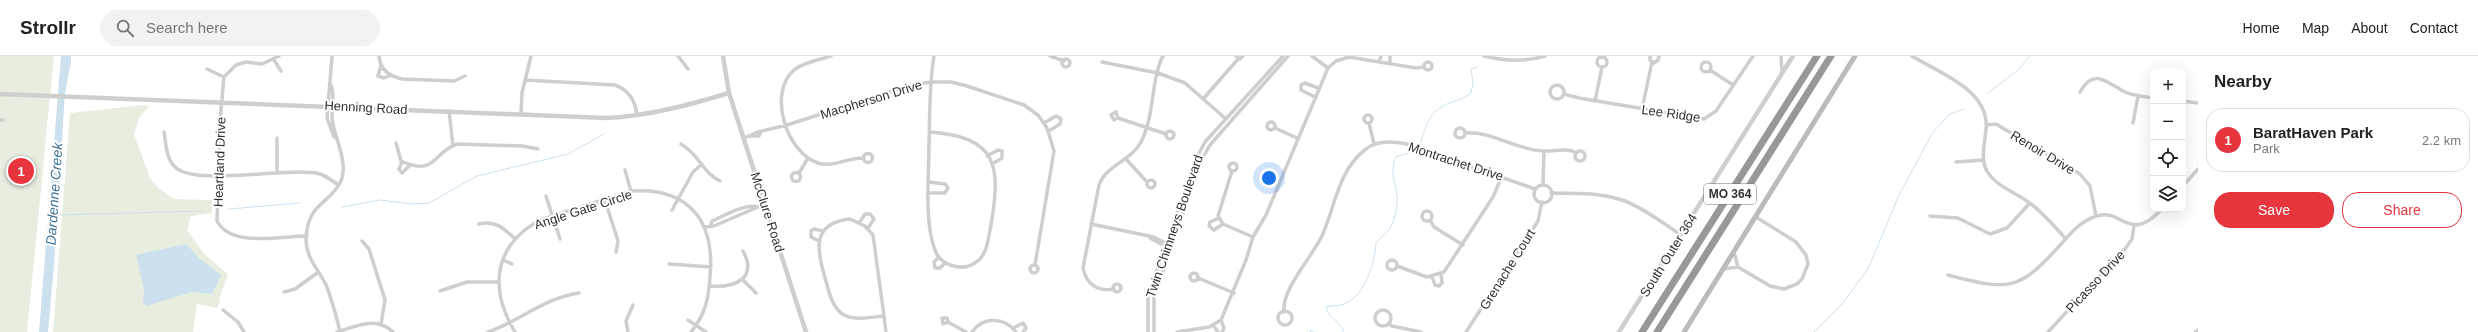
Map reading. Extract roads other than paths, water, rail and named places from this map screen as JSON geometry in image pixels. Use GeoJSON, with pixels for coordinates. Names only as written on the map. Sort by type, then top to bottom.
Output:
{"type":"FeatureCollection","features":[{"type":"Feature","properties":{"kind":"highway","name":"MO 364"},"geometry":{"type":"LineString","coordinates":[[1642,332],[1817,56]]}},
{"type":"Feature","properties":{"kind":"highway","name":"MO 364"},"geometry":{"type":"LineString","coordinates":[[1657,332],[1832,56]]}},
{"type":"Feature","properties":{"kind":"main road"},"geometry":{"type":"LineString","coordinates":[[1684,332],[1856,56]]}},
{"type":"Feature","properties":{"kind":"street"},"geometry":{"type":"LineString","coordinates":[[207,69],[224,77],[236,65],[246,62],[262,64],[274,60],[279,56]]}},
{"type":"Feature","properties":{"kind":"street"},"geometry":{"type":"LineString","coordinates":[[332,56],[330,105],[335,137],[343,166],[342,177],[339,185],[313,213],[306,236],[310,258],[317,273],[326,284],[339,332],[370,322],[381,324],[393,332]]}},
{"type":"Feature","properties":{"kind":"street"},"geometry":{"type":"LineString","coordinates":[[379,56],[381,65],[378,76],[384,78],[391,75]]}},
{"type":"Feature","properties":{"kind":"street"},"geometry":{"type":"LineString","coordinates":[[520,114],[520,103],[531,56]]}},
{"type":"Feature","properties":{"kind":"street"},"geometry":{"type":"LineString","coordinates":[[678,56],[688,69]]}},
{"type":"Feature","properties":{"kind":"street","name":"McClure Road"},"geometry":{"type":"LineString","coordinates":[[723,56],[729,93],[806,332]]}},
{"type":"Feature","properties":{"kind":"street"},"geometry":{"type":"LineString","coordinates":[[831,56],[804,64],[794,70],[788,79],[781,92],[780,102],[787,125],[795,144],[808,158],[820,164],[830,164],[856,157],[864,158]]}},
{"type":"Feature","properties":{"kind":"street"},"geometry":{"type":"LineString","coordinates":[[930,132],[954,134],[967,138],[987,156],[992,164],[996,179],[996,193],[986,248],[980,259],[968,267],[952,266],[945,263],[939,257],[932,236],[928,182],[931,82],[934,56]]}},
{"type":"Feature","properties":{"kind":"street"},"geometry":{"type":"LineString","coordinates":[[1050,56],[1064,61]]}},
{"type":"Feature","properties":{"kind":"street"},"geometry":{"type":"LineString","coordinates":[[1114,289],[1104,291],[1093,286],[1084,274],[1083,266],[1091,224],[1101,178],[1106,172],[1126,159],[1140,143],[1147,128],[1163,56]]}},
{"type":"Feature","properties":{"kind":"street"},"geometry":{"type":"LineString","coordinates":[[1204,98],[1237,57],[1243,56]]}},
{"type":"Feature","properties":{"kind":"street","name":"Twin Chimneys Boulevard"},"geometry":{"type":"LineString","coordinates":[[1148,332],[1148,296],[1196,159],[1205,142],[1225,118],[1283,56]]}},
{"type":"Feature","properties":{"kind":"street","name":"Twin Chimneys Boulevard"},"geometry":{"type":"LineString","coordinates":[[1154,332],[1154,297],[1201,161],[1210,145],[1229,122],[1288,56]]}},
{"type":"Feature","properties":{"kind":"street"},"geometry":{"type":"LineString","coordinates":[[1311,56],[1328,68]]}},
{"type":"Feature","properties":{"kind":"street"},"geometry":{"type":"LineString","coordinates":[[1379,62],[1381,56]]}},
{"type":"Feature","properties":{"kind":"street"},"geometry":{"type":"LineString","coordinates":[[1390,56],[1390,64]]}},
{"type":"Feature","properties":{"kind":"street"},"geometry":{"type":"LineString","coordinates":[[1484,56],[1507,60],[1532,59],[1545,56]]}},
{"type":"Feature","properties":{"kind":"street"},"geometry":{"type":"LineString","coordinates":[[1642,109],[1652,62],[1650,56]]}},
{"type":"Feature","properties":{"kind":"street"},"geometry":{"type":"LineString","coordinates":[[1652,62],[1657,62],[1659,56]]}},
{"type":"Feature","properties":{"kind":"street"},"geometry":{"type":"LineString","coordinates":[[1781,56],[1782,72]]}},
{"type":"Feature","properties":{"kind":"street","name":"South Outer 364"},"geometry":{"type":"LineString","coordinates":[[1619,332],[1792,56]]}},
{"type":"Feature","properties":{"kind":"street"},"geometry":{"type":"LineString","coordinates":[[1912,56],[1968,90],[1978,99],[1985,113],[1987,125],[1984,160],[1988,172],[1997,182],[2030,203],[2066,239]]}},
{"type":"Feature","properties":{"kind":"street"},"geometry":{"type":"LineString","coordinates":[[1177,332],[1213,325],[1221,320],[1234,293],[1253,237],[1266,215],[1318,88],[1328,68],[1336,61],[1348,57],[1416,68],[1424,67]]}},
{"type":"Feature","properties":{"kind":"street","name":"Lee Ridge"},"geometry":{"type":"LineString","coordinates":[[1564,94],[1564,89],[1558,84],[1552,86],[1550,90],[1552,97],[1556,99],[1564,94],[1595,101],[1704,119],[1716,111],[1751,57]]}},
{"type":"Feature","properties":{"kind":"street"},"geometry":{"type":"LineString","coordinates":[[274,60],[281,71]]}},
{"type":"Feature","properties":{"kind":"street"},"geometry":{"type":"LineString","coordinates":[[1102,62],[1158,73],[1185,83],[1204,98],[1229,122]]}},
{"type":"Feature","properties":{"kind":"street"},"geometry":{"type":"LineString","coordinates":[[381,65],[391,75],[402,79],[454,81],[465,76]]}},
{"type":"Feature","properties":{"kind":"street"},"geometry":{"type":"LineString","coordinates":[[1595,101],[1602,67]]}},
{"type":"Feature","properties":{"kind":"street"},"geometry":{"type":"LineString","coordinates":[[1710,70],[1733,85]]}},
{"type":"Feature","properties":{"kind":"street","name":"Heartland Drive"},"geometry":{"type":"LineString","coordinates":[[224,77],[221,103],[217,221],[223,230],[229,235],[239,238],[306,236]]}},
{"type":"Feature","properties":{"kind":"street"},"geometry":{"type":"LineString","coordinates":[[2080,92],[2089,81],[2103,79],[2125,92],[2150,98]]}},
{"type":"Feature","properties":{"kind":"street"},"geometry":{"type":"LineString","coordinates":[[526,80],[615,85],[626,90],[634,102],[637,115]]}},
{"type":"Feature","properties":{"kind":"street","name":"Macpherson Drive"},"geometry":{"type":"LineString","coordinates":[[744,138],[759,136],[761,132],[911,85],[931,82],[967,86],[1024,105],[1034,112],[1044,123],[1053,144],[1054,158],[1035,265]]}},
{"type":"Feature","properties":{"kind":"street"},"geometry":{"type":"LineString","coordinates":[[1315,97],[1304,92],[1301,85],[1305,83],[1318,88]]}},
{"type":"Feature","properties":{"kind":"street","name":"Henning Road"},"geometry":{"type":"LineString","coordinates":[[0,94],[32,94],[221,103],[330,105],[607,118],[637,115],[685,106],[729,93]]}},
{"type":"Feature","properties":{"kind":"street"},"geometry":{"type":"LineString","coordinates":[[2133,123],[2138,96]]}},
{"type":"Feature","properties":{"kind":"street"},"geometry":{"type":"LineString","coordinates":[[2186,101],[2198,103]]}},
{"type":"Feature","properties":{"kind":"street"},"geometry":{"type":"LineString","coordinates":[[449,111],[453,146]]}},
{"type":"Feature","properties":{"kind":"street"},"geometry":{"type":"LineString","coordinates":[[1044,123],[1056,116],[1060,118],[1060,124],[1048,131]]}},
{"type":"Feature","properties":{"kind":"street"},"geometry":{"type":"LineString","coordinates":[[1118,118],[1166,134]]}},
{"type":"Feature","properties":{"kind":"street"},"geometry":{"type":"LineString","coordinates":[[1284,312],[1283,305],[1288,294],[1322,236],[1336,191],[1356,158],[1374,144],[1369,122]]}},
{"type":"Feature","properties":{"kind":"street","name":"Renoir Drive"},"geometry":{"type":"LineString","coordinates":[[1987,125],[1996,124],[2080,174],[2090,186],[2096,216]]}},
{"type":"Feature","properties":{"kind":"street"},"geometry":{"type":"LineString","coordinates":[[1275,128],[1297,138]]}},
{"type":"Feature","properties":{"kind":"street"},"geometry":{"type":"LineString","coordinates":[[164,132],[170,160],[178,170],[191,174],[321,174],[339,185]]}},
{"type":"Feature","properties":{"kind":"street"},"geometry":{"type":"LineString","coordinates":[[1465,133],[1478,133],[1519,146],[1544,151],[1568,150],[1577,153]]}},
{"type":"Feature","properties":{"kind":"street"},"geometry":{"type":"LineString","coordinates":[[277,138],[277,173]]}},
{"type":"Feature","properties":{"kind":"street","name":"Montrachet Drive"},"geometry":{"type":"LineString","coordinates":[[1374,144],[1391,141],[1422,149],[1502,176],[1535,190]]}},
{"type":"Feature","properties":{"kind":"street"},"geometry":{"type":"LineString","coordinates":[[396,143],[397,153],[402,162],[419,166],[433,163],[453,146],[515,146],[538,149]]}},
{"type":"Feature","properties":{"kind":"street"},"geometry":{"type":"LineString","coordinates":[[681,144],[692,152],[709,174],[720,181]]}},
{"type":"Feature","properties":{"kind":"street"},"geometry":{"type":"LineString","coordinates":[[987,156],[998,150],[1002,151],[1002,158],[992,164]]}},
{"type":"Feature","properties":{"kind":"street"},"geometry":{"type":"LineString","coordinates":[[1543,185],[1544,151]]}},
{"type":"Feature","properties":{"kind":"street"},"geometry":{"type":"LineString","coordinates":[[799,173],[808,158]]}},
{"type":"Feature","properties":{"kind":"street"},"geometry":{"type":"LineString","coordinates":[[1126,159],[1147,182]]}},
{"type":"Feature","properties":{"kind":"street"},"geometry":{"type":"LineString","coordinates":[[1956,162],[1984,160]]}},
{"type":"Feature","properties":{"kind":"street"},"geometry":{"type":"LineString","coordinates":[[402,162],[399,169],[402,173],[410,165]]}},
{"type":"Feature","properties":{"kind":"street"},"geometry":{"type":"LineString","coordinates":[[672,210],[693,172],[702,164]]}},
{"type":"Feature","properties":{"kind":"street"},"geometry":{"type":"LineString","coordinates":[[2186,183],[2198,169]]}},
{"type":"Feature","properties":{"kind":"street"},"geometry":{"type":"LineString","coordinates":[[625,170],[631,191]]}},
{"type":"Feature","properties":{"kind":"street"},"geometry":{"type":"LineString","coordinates":[[1232,171],[1220,205],[1219,218],[1223,224],[1253,237]]}},
{"type":"Feature","properties":{"kind":"street"},"geometry":{"type":"LineString","coordinates":[[1397,266],[1427,277],[1441,274],[1463,245],[1493,197],[1502,176]]}},
{"type":"Feature","properties":{"kind":"street"},"geometry":{"type":"LineString","coordinates":[[928,182],[945,184],[948,188],[945,193],[928,193]]}},
{"type":"Feature","properties":{"kind":"street"},"geometry":{"type":"LineString","coordinates":[[1543,185],[1549,187],[1551,194],[1549,200],[1542,202],[1535,198],[1535,190],[1543,185]]}},
{"type":"Feature","properties":{"kind":"street","name":"Angle Gate Circle"},"geometry":{"type":"LineString","coordinates":[[515,332],[502,305],[498,282],[503,260],[515,239],[529,227],[552,216],[631,191],[660,192],[679,198],[698,216],[705,227],[710,243],[710,286],[707,303],[691,332]]}},
{"type":"Feature","properties":{"kind":"street"},"geometry":{"type":"LineString","coordinates":[[1551,194],[1596,194],[1617,198],[1638,207],[1681,235]]}},
{"type":"Feature","properties":{"kind":"street"},"geometry":{"type":"LineString","coordinates":[[546,196],[560,239]]}},
{"type":"Feature","properties":{"kind":"street"},"geometry":{"type":"LineString","coordinates":[[605,200],[618,241],[616,252]]}},
{"type":"Feature","properties":{"kind":"street","name":"Grenache Court"},"geometry":{"type":"LineString","coordinates":[[1466,332],[1538,221],[1542,202]]}},
{"type":"Feature","properties":{"kind":"street"},"geometry":{"type":"LineString","coordinates":[[1930,216],[1958,218],[1990,234],[2007,228],[2030,203]]}},
{"type":"Feature","properties":{"kind":"street"},"geometry":{"type":"LineString","coordinates":[[705,227],[710,225],[714,226],[765,204]]}},
{"type":"Feature","properties":{"kind":"street"},"geometry":{"type":"LineString","coordinates":[[1948,274],[1990,285],[2004,285],[2021,281],[2035,272],[2078,226],[2096,216],[2112,216],[2134,226],[2148,222],[2159,212]]}},
{"type":"Feature","properties":{"kind":"street"},"geometry":{"type":"LineString","coordinates":[[859,222],[865,214],[870,214],[874,218],[868,228]]}},
{"type":"Feature","properties":{"kind":"street"},"geometry":{"type":"LineString","coordinates":[[1723,269],[1738,267],[1777,289],[1791,287],[1797,284],[1806,272],[1808,264],[1802,247],[1756,217]]}},
{"type":"Feature","properties":{"kind":"street"},"geometry":{"type":"LineString","coordinates":[[1219,218],[1210,222],[1209,226],[1214,230],[1223,224]]}},
{"type":"Feature","properties":{"kind":"street"},"geometry":{"type":"LineString","coordinates":[[884,316],[854,318],[845,316],[837,310],[818,256],[819,241],[823,232],[838,221],[850,220],[859,222],[868,228],[876,245],[886,332]]}},
{"type":"Feature","properties":{"kind":"street"},"geometry":{"type":"LineString","coordinates":[[1430,220],[1434,227],[1463,245]]}},
{"type":"Feature","properties":{"kind":"street"},"geometry":{"type":"LineString","coordinates":[[479,224],[488,222],[498,224],[515,239]]}},
{"type":"Feature","properties":{"kind":"street"},"geometry":{"type":"LineString","coordinates":[[1091,224],[1150,238],[1161,244],[1166,243],[1172,246]]}},
{"type":"Feature","properties":{"kind":"street","name":"Picasso Drive"},"geometry":{"type":"LineString","coordinates":[[2048,332],[2125,249],[2132,239],[2134,226]]}},
{"type":"Feature","properties":{"kind":"street"},"geometry":{"type":"LineString","coordinates":[[819,241],[811,237],[811,231],[814,229],[823,232]]}},
{"type":"Feature","properties":{"kind":"street"},"geometry":{"type":"LineString","coordinates":[[362,241],[369,249],[385,300],[381,324]]}},
{"type":"Feature","properties":{"kind":"street"},"geometry":{"type":"LineString","coordinates":[[710,286],[732,285],[742,279],[748,268],[748,261],[743,252]]}},
{"type":"Feature","properties":{"kind":"street"},"geometry":{"type":"LineString","coordinates":[[1734,252],[1738,267]]}},
{"type":"Feature","properties":{"kind":"street"},"geometry":{"type":"LineString","coordinates":[[939,257],[934,262],[935,268],[940,268],[945,263]]}},
{"type":"Feature","properties":{"kind":"street"},"geometry":{"type":"LineString","coordinates":[[503,260],[512,264]]}},
{"type":"Feature","properties":{"kind":"street"},"geometry":{"type":"LineString","coordinates":[[669,264],[711,267]]}},
{"type":"Feature","properties":{"kind":"street"},"geometry":{"type":"LineString","coordinates":[[284,292],[295,289],[317,273]]}},
{"type":"Feature","properties":{"kind":"street"},"geometry":{"type":"LineString","coordinates":[[1432,277],[1435,285],[1439,286],[1442,283],[1441,274]]}},
{"type":"Feature","properties":{"kind":"street"},"geometry":{"type":"LineString","coordinates":[[1198,278],[1234,293]]}},
{"type":"Feature","properties":{"kind":"street"},"geometry":{"type":"LineString","coordinates":[[742,279],[756,293]]}},
{"type":"Feature","properties":{"kind":"street"},"geometry":{"type":"LineString","coordinates":[[440,291],[466,282],[498,282]]}},
{"type":"Feature","properties":{"kind":"street"},"geometry":{"type":"LineString","coordinates":[[488,332],[510,323],[556,297],[579,293]]}},
{"type":"Feature","properties":{"kind":"street"},"geometry":{"type":"LineString","coordinates":[[628,332],[626,321],[633,305]]}},
{"type":"Feature","properties":{"kind":"street"},"geometry":{"type":"LineString","coordinates":[[223,310],[238,322],[244,332]]}},
{"type":"Feature","properties":{"kind":"street"},"geometry":{"type":"LineString","coordinates":[[1388,324],[1391,320],[1389,313],[1379,312],[1376,316],[1378,323],[1384,326],[1388,324],[1421,332]]}},
{"type":"Feature","properties":{"kind":"street"},"geometry":{"type":"LineString","coordinates":[[688,320],[706,332]]}},
{"type":"Feature","properties":{"kind":"street"},"geometry":{"type":"LineString","coordinates":[[972,332],[981,324],[994,320],[1003,321],[1016,332]]}},
{"type":"Feature","properties":{"kind":"street"},"geometry":{"type":"LineString","coordinates":[[1221,320],[1224,328],[1222,332]]}},
{"type":"Feature","properties":{"kind":"street"},"geometry":{"type":"LineString","coordinates":[[948,322],[966,332]]}},
{"type":"Feature","properties":{"kind":"street"},"geometry":{"type":"LineString","coordinates":[[1013,328],[1023,323],[1026,328],[1023,332]]}},
{"type":"Feature","properties":{"kind":"street"},"geometry":{"type":"LineString","coordinates":[[1213,325],[1218,332]]}},
{"type":"Feature","properties":{"kind":"street"},"geometry":{"type":"LineString","coordinates":[[2194,332],[2198,330]]}},
{"type":"Feature","properties":{"kind":"water","name":"Dardenne Creek"},"geometry":{"type":"Polygon","coordinates":[[[61,56],[71,56],[71,61],[65,93],[54,265],[48,332],[39,332],[61,56]]]}},
{"type":"Feature","properties":{"kind":"water"},"geometry":{"type":"Polygon","coordinates":[[[186,244],[200,259],[221,275],[212,294],[192,292],[146,306],[143,302],[144,289],[136,255],[186,244]]]}},
{"type":"Feature","properties":{"kind":"waterway"},"geometry":{"type":"LineString","coordinates":[[1988,93],[2018,70],[2030,56]]}},
{"type":"Feature","properties":{"kind":"waterway"},"geometry":{"type":"LineString","coordinates":[[1343,332],[1343,328],[1328,313],[1326,307],[1341,305],[1349,302],[1356,296],[1367,280],[1371,270],[1376,243],[1392,225],[1395,216],[1397,197],[1393,167],[1396,157],[1418,150],[1426,125],[1437,110],[1446,104],[1465,97],[1471,93],[1473,83],[1471,69],[1478,67]]}},
{"type":"Feature","properties":{"kind":"waterway"},"geometry":{"type":"LineString","coordinates":[[1814,332],[1842,304],[1868,269],[1899,195],[1933,132],[1950,114],[1964,109]]}},
{"type":"Feature","properties":{"kind":"waterway"},"geometry":{"type":"LineString","coordinates":[[342,207],[380,200],[412,204],[429,203],[477,176],[568,154],[604,134]]}},
{"type":"Feature","properties":{"kind":"waterway"},"geometry":{"type":"LineString","coordinates":[[229,209],[300,203]]}},
{"type":"Feature","properties":{"kind":"waterway","name":"Dardenne Creek"},"geometry":{"type":"LineString","coordinates":[[57,215],[203,211]]}},
{"type":"Feature","properties":{"kind":"waterway"},"geometry":{"type":"LineString","coordinates":[[1310,332],[1311,330],[1314,332]]}},
{"type":"Feature","properties":{"kind":"place","name":"BaratHaven Park"},"geometry":{"type":"Point","coordinates":[21,171]}}]}
